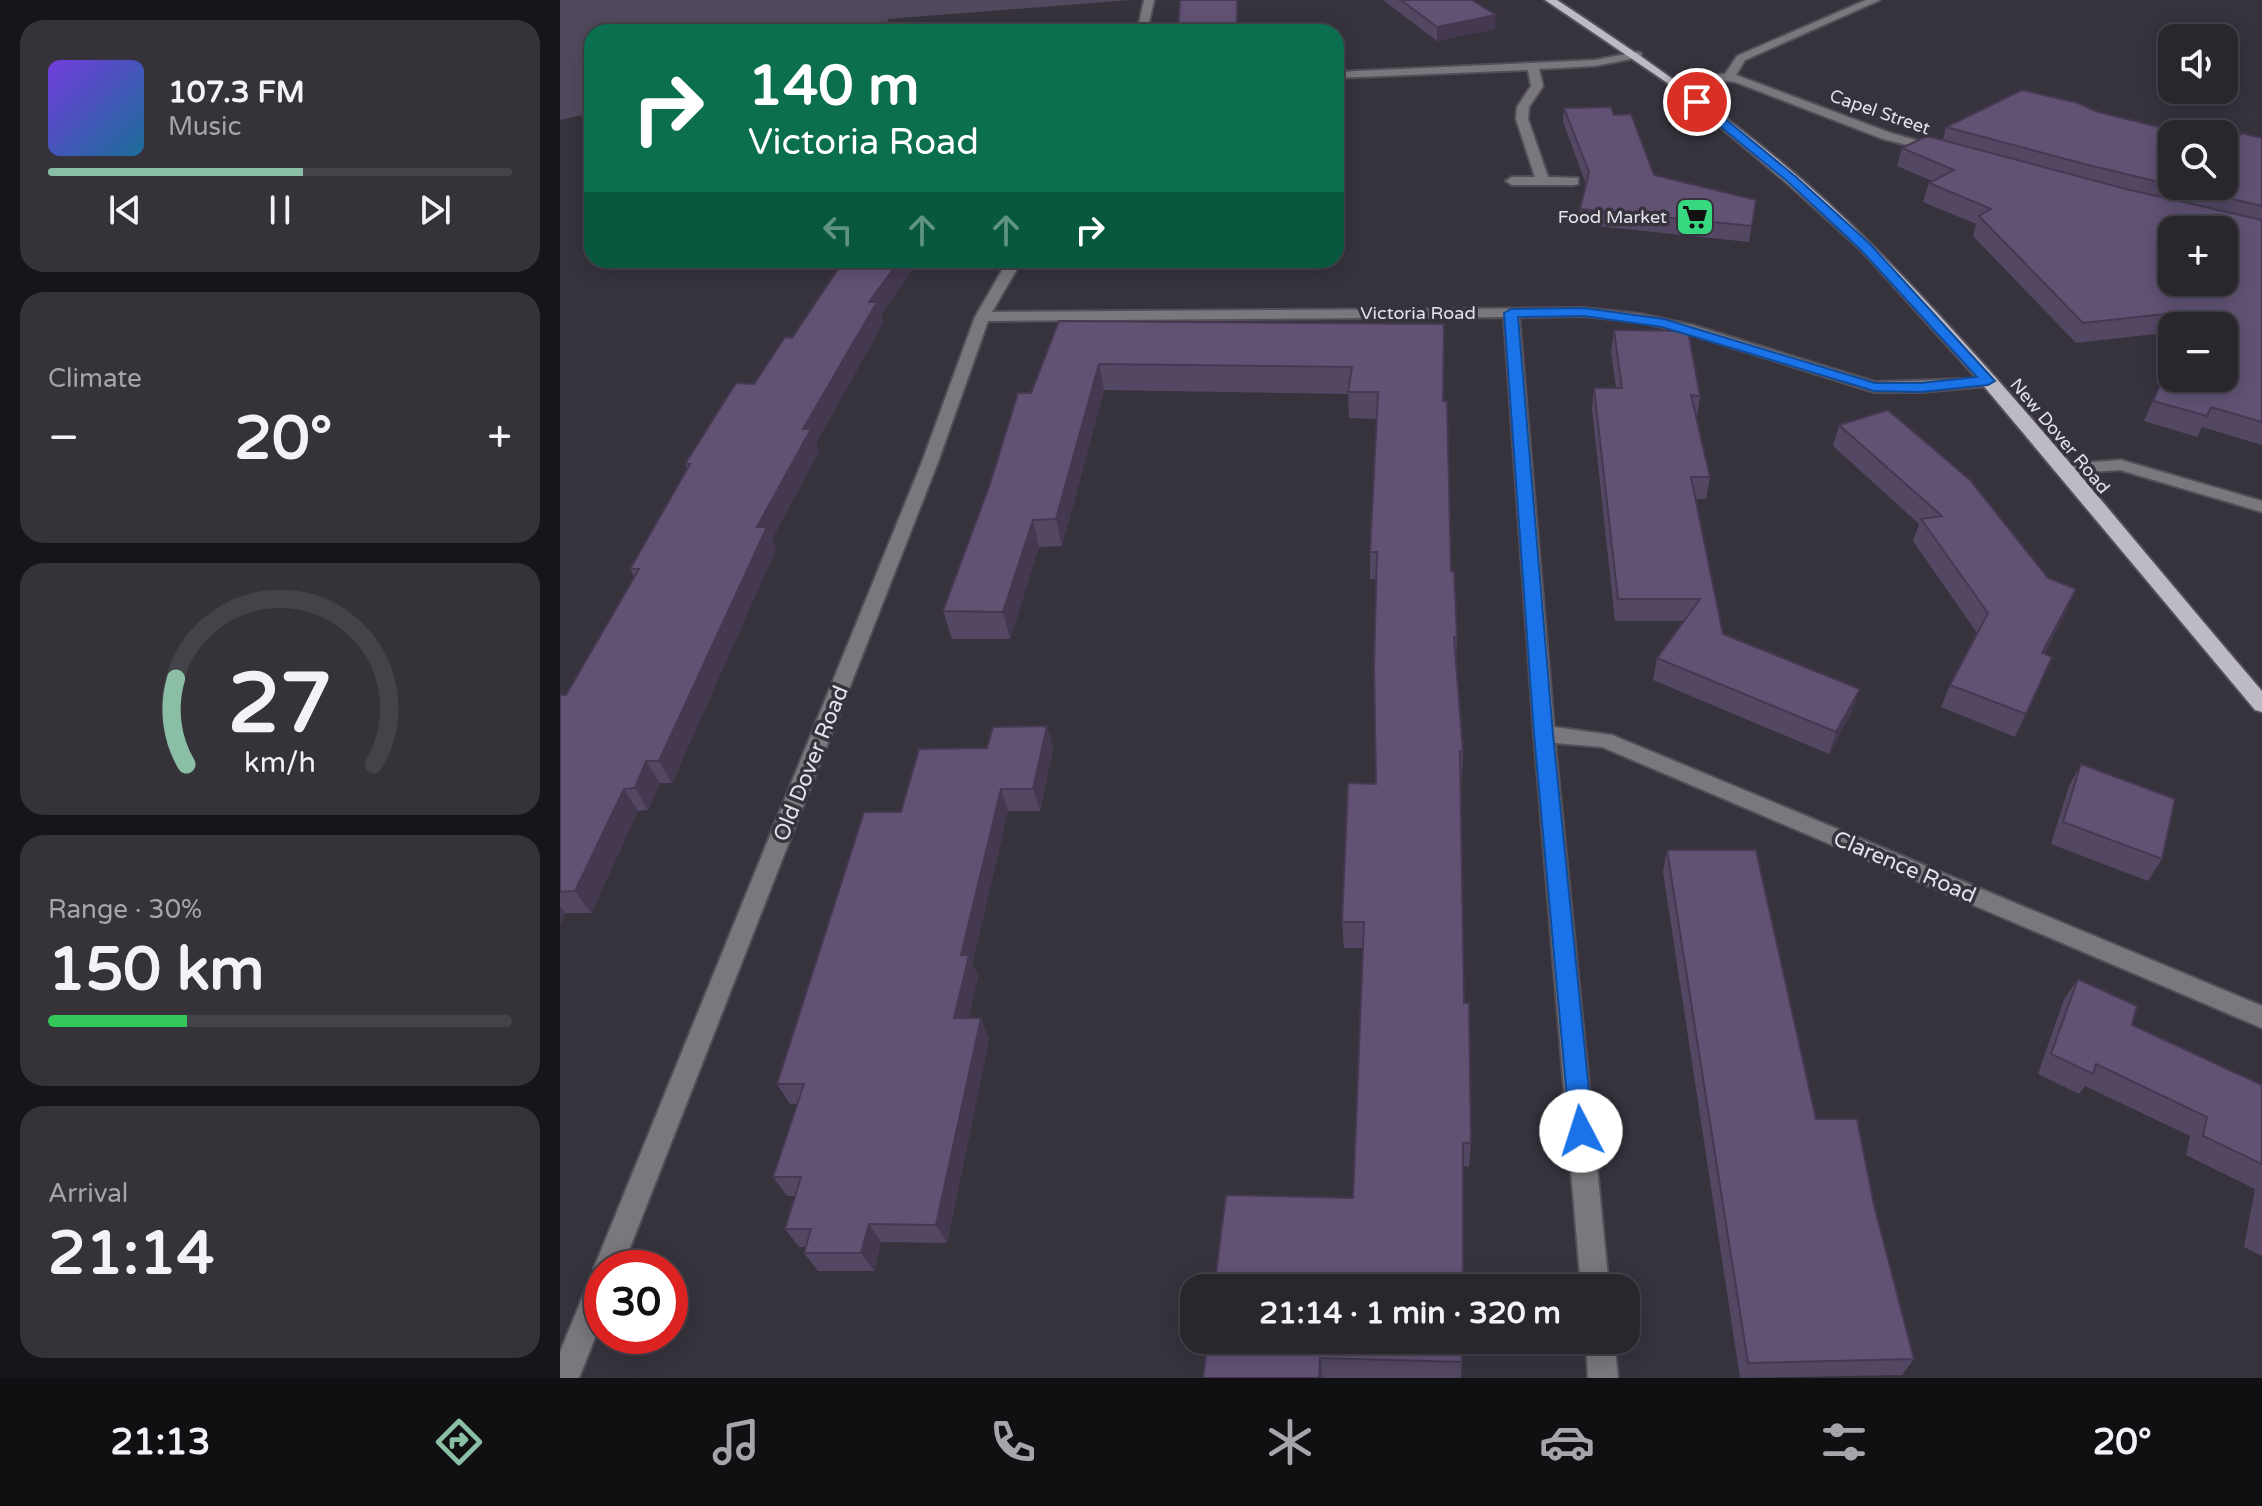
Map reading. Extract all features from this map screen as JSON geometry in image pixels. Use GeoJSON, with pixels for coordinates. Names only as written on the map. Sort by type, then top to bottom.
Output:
{"type":"FeatureCollection","features":[{"type":"Feature","properties":{"kind":"main road","name":"New Dover Road"},"geometry":{"type":"LineString","coordinates":[[1550,0],[1637,55],[1673,82],[1792,180],[1866,247],[1988,381],[2262,705]]}},
{"type":"Feature","properties":{"kind":"street"},"geometry":{"type":"LineString","coordinates":[[1144,24],[1149,0]]}},
{"type":"Feature","properties":{"kind":"street"},"geometry":{"type":"LineString","coordinates":[[1729,77],[1741,58],[1875,0]]}},
{"type":"Feature","properties":{"kind":"street"},"geometry":{"type":"LineString","coordinates":[[1344,75],[1606,62],[1637,55]]}},
{"type":"Feature","properties":{"kind":"street"},"geometry":{"type":"LineString","coordinates":[[1533,65],[1537,86],[1526,99],[1522,119],[1543,181]]}},
{"type":"Feature","properties":{"kind":"street","name":"Capel Street"},"geometry":{"type":"LineString","coordinates":[[1673,82],[1729,77],[1887,136],[1952,155]]}},
{"type":"Feature","properties":{"kind":"street"},"geometry":{"type":"LineString","coordinates":[[1512,181],[1573,181]]}},
{"type":"Feature","properties":{"kind":"street","name":"Old Dover Road"},"geometry":{"type":"LineString","coordinates":[[615,1250],[930,462],[982,317],[1010,268]]}},
{"type":"Feature","properties":{"kind":"street","name":"Victoria Road"},"geometry":{"type":"LineString","coordinates":[[982,317],[1584,312],[1664,323],[1874,387],[1921,387],[1988,381]]}},
{"type":"Feature","properties":{"kind":"street"},"geometry":{"type":"LineString","coordinates":[[1511,313],[1544,734],[1594,1274]]}},
{"type":"Feature","properties":{"kind":"street"},"geometry":{"type":"LineString","coordinates":[[2062,469],[2121,465],[2262,507]]}},
{"type":"Feature","properties":{"kind":"street","name":"Clarence Road"},"geometry":{"type":"LineString","coordinates":[[1544,734],[1605,740],[2262,1017]]}},
{"type":"Feature","properties":{"kind":"street"},"geometry":{"type":"LineString","coordinates":[[564,1378],[584,1329]]}},
{"type":"Feature","properties":{"kind":"street"},"geometry":{"type":"LineString","coordinates":[[1601,1354],[1603,1378]]}},
{"type":"Feature","properties":{"kind":"shaded area"},"geometry":{"type":"Polygon","coordinates":[[[560,0],[1131,0],[888,19],[887,24],[584,24],[584,115],[560,120],[560,0]]]}},
{"type":"Feature","properties":{"kind":"building"},"geometry":{"type":"Polygon","coordinates":[[[1180,0],[1237,0],[1237,24],[1178,24],[1180,0]]]}},
{"type":"Feature","properties":{"kind":"building"},"geometry":{"type":"Polygon","coordinates":[[[1401,0],[1472,0],[1496,15],[1437,27],[1401,0]]]}},
{"type":"Feature","properties":{"kind":"building"},"geometry":{"type":"Polygon","coordinates":[[[2022,90],[2078,103],[2098,112],[2158,127],[2158,182],[2088,165],[1946,127],[2022,90]]]}},
{"type":"Feature","properties":{"kind":"building"},"geometry":{"type":"Polygon","coordinates":[[[1611,107],[1614,115],[1631,114],[1654,175],[1756,200],[1752,226],[1580,209],[1589,172],[1564,108],[1611,107]]]}},
{"type":"Feature","properties":{"kind":"building"},"geometry":{"type":"Polygon","coordinates":[[[2241,133],[2262,138],[2262,206],[2236,200],[2238,139],[2241,133]]]}},
{"type":"Feature","properties":{"kind":"building"},"geometry":{"type":"Polygon","coordinates":[[[1927,136],[2158,196],[2158,200],[2174,200],[2262,220],[2262,422],[2211,407],[2207,416],[2153,401],[2158,390],[2238,392],[2238,312],[2158,312],[2158,315],[2083,323],[1979,216],[1991,209],[1929,183],[1954,170],[1902,148],[1927,136]]]}},
{"type":"Feature","properties":{"kind":"building"},"geometry":{"type":"Polygon","coordinates":[[[839,268],[894,268],[869,302],[877,302],[803,429],[811,429],[757,527],[767,527],[659,761],[646,761],[635,788],[624,789],[575,891],[560,892],[560,695],[566,695],[639,569],[630,569],[690,464],[685,464],[736,383],[754,384],[785,337],[792,338],[839,268]]]}},
{"type":"Feature","properties":{"kind":"building"},"geometry":{"type":"Polygon","coordinates":[[[1059,321],[1444,324],[1443,401],[1447,401],[1451,571],[1454,571],[1457,637],[1454,637],[1463,751],[1460,751],[1464,1003],[1469,1003],[1471,1143],[1463,1143],[1463,1274],[1216,1274],[1226,1195],[1353,1198],[1364,922],[1342,922],[1348,783],[1376,784],[1374,665],[1377,552],[1370,552],[1378,392],[1348,392],[1352,367],[1099,364],[1056,519],[1033,520],[1003,612],[943,611],[990,484],[1018,393],[1031,393],[1059,321]]]}},
{"type":"Feature","properties":{"kind":"building"},"geometry":{"type":"Polygon","coordinates":[[[1614,330],[1688,331],[1700,396],[1691,395],[1710,477],[1691,477],[1723,634],[1860,689],[1836,732],[1657,658],[1700,599],[1618,599],[1594,388],[1622,388],[1614,330]]]}},
{"type":"Feature","properties":{"kind":"building"},"geometry":{"type":"Polygon","coordinates":[[[1888,410],[1970,480],[2048,578],[2076,589],[2042,653],[2052,657],[2026,714],[1950,685],[1988,613],[1921,519],[1942,516],[1839,425],[1888,410]]]}},
{"type":"Feature","properties":{"kind":"building"},"geometry":{"type":"Polygon","coordinates":[[[1047,726],[1033,789],[1001,789],[961,955],[969,955],[954,1018],[981,1018],[936,1225],[869,1224],[861,1253],[804,1253],[811,1229],[785,1229],[801,1177],[773,1177],[804,1084],[777,1084],[864,812],[901,812],[919,749],[987,748],[993,727],[1047,726]]]}},
{"type":"Feature","properties":{"kind":"building"},"geometry":{"type":"Polygon","coordinates":[[[2081,764],[2175,799],[2162,859],[2063,822],[2081,764]]]}},
{"type":"Feature","properties":{"kind":"building"},"geometry":{"type":"Polygon","coordinates":[[[1667,850],[1756,850],[1816,1119],[1857,1119],[1874,1205],[1914,1359],[1748,1363],[1667,850]]]}},
{"type":"Feature","properties":{"kind":"building"},"geometry":{"type":"Polygon","coordinates":[[[2078,979],[2137,1006],[2132,1025],[2262,1085],[2262,1164],[2203,1136],[2207,1117],[2096,1064],[2093,1074],[2051,1054],[2078,979]]]}},
{"type":"Feature","properties":{"kind":"building"},"geometry":{"type":"Polygon","coordinates":[[[1206,1354],[1462,1354],[1462,1362],[1320,1358],[1319,1378],[1203,1378],[1206,1354]]]}},
{"type":"Feature","properties":{"kind":"place","name":"Food Market"},"geometry":{"type":"Point","coordinates":[1695,217]}},
{"type":"Feature","properties":{"kind":"route"},"geometry":{"type":"LineString","coordinates":[[1581,1131],[1544,734],[1511,313],[1584,312],[1640,318],[1712,335],[1874,387],[1921,387],[1988,381],[1866,247],[1792,180],[1697,102]]}}]}
